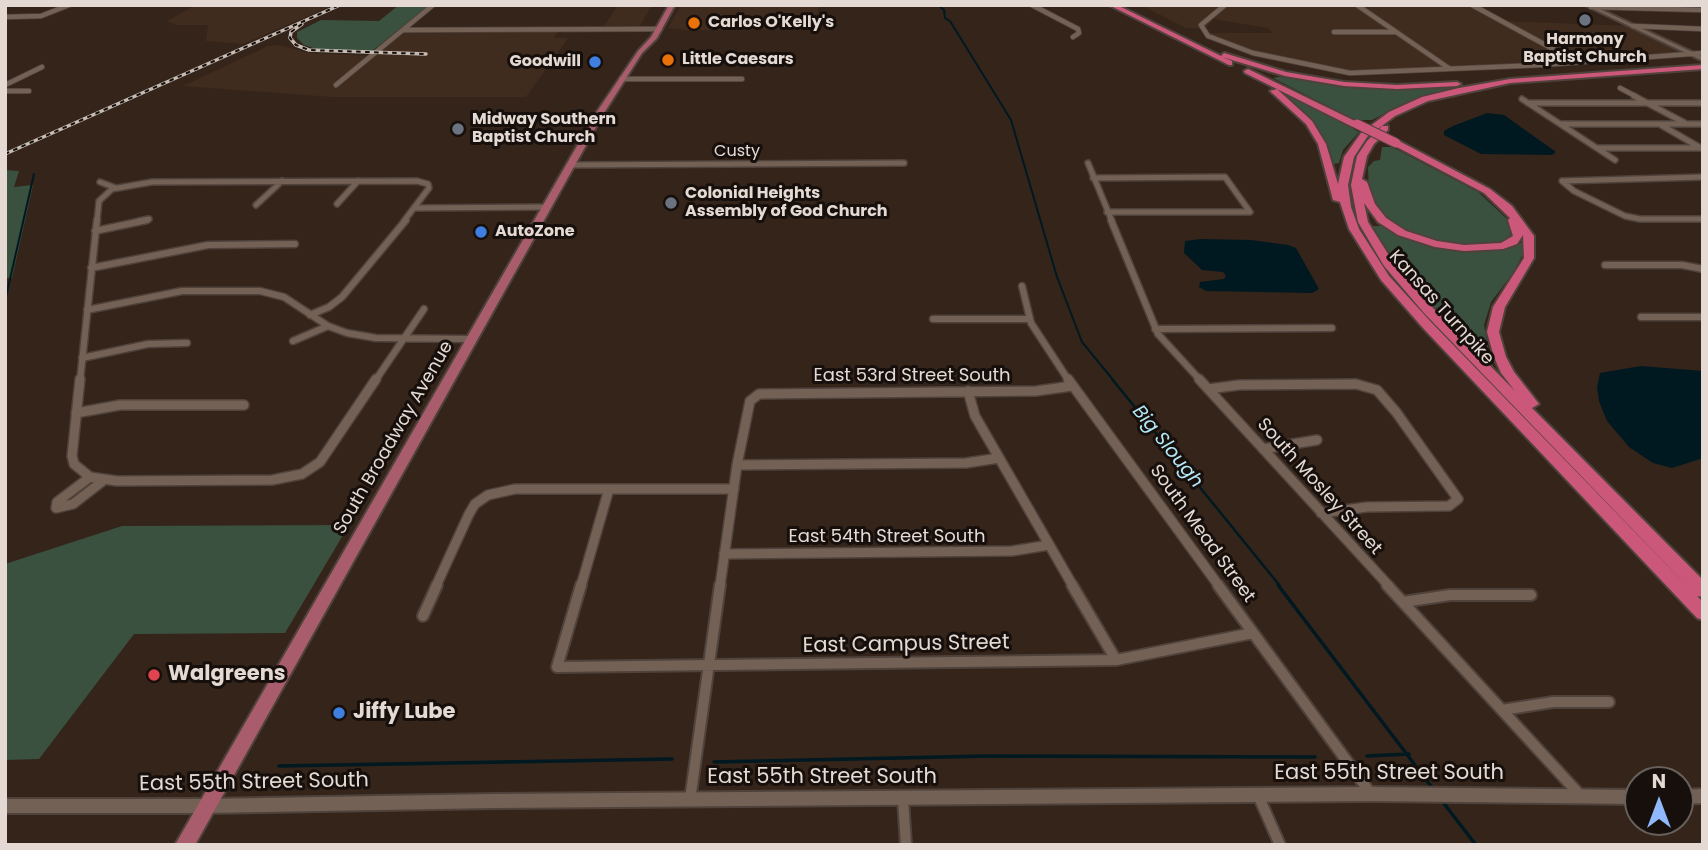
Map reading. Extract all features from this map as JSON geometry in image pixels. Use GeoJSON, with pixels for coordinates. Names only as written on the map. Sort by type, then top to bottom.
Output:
{"type":"FeatureCollection","features":[{"type":"Feature","properties":{"kind":"highway"},"geometry":{"type":"LineString","coordinates":[[1112,5],[1226,59],[1281,96],[1309,123],[1327,157],[1340,208],[1354,229]]}},
{"type":"Feature","properties":{"kind":"highway"},"geometry":{"type":"LineString","coordinates":[[1122,5],[1488,191],[1508,208],[1529,236],[1529,258],[1499,307],[1493,332],[1500,357],[1520,391],[1605,491]]}},
{"type":"Feature","properties":{"kind":"highway"},"geometry":{"type":"LineString","coordinates":[[1133,5],[1133,9],[1161,25]]}},
{"type":"Feature","properties":{"kind":"highway"},"geometry":{"type":"LineString","coordinates":[[1226,59],[1307,79],[1373,86],[1427,86],[1571,76]]}},
{"type":"Feature","properties":{"kind":"highway","name":"Kansas Turnpike"},"geometry":{"type":"LineString","coordinates":[[1703,68],[1510,81],[1459,90],[1414,104],[1381,121],[1358,142],[1345,168],[1345,197],[1354,229],[1367,253],[1405,301],[1703,613]]}},
{"type":"Feature","properties":{"kind":"highway","name":"Kansas Turnpike"},"geometry":{"type":"LineString","coordinates":[[1703,68],[1537,82],[1469,92],[1402,117],[1370,143],[1356,176],[1357,197],[1363,222],[1388,264],[1421,302],[1703,591]]}},
{"type":"Feature","properties":{"kind":"highway"},"geometry":{"type":"LineString","coordinates":[[1370,143],[1363,167],[1362,188],[1373,210],[1389,226],[1416,239],[1458,248],[1498,247],[1517,238],[1518,230],[1513,219],[1485,193],[1396,144]]}},
{"type":"Feature","properties":{"kind":"main road","name":"South Broadway Avenue"},"geometry":{"type":"LineString","coordinates":[[640,52],[640,46],[663,5]]}},
{"type":"Feature","properties":{"kind":"main road","name":"South Broadway Avenue"},"geometry":{"type":"LineString","coordinates":[[184,845],[569,165],[621,79],[660,29],[671,5]]}},
{"type":"Feature","properties":{"kind":"street"},"geometry":{"type":"LineString","coordinates":[[5,17],[43,16],[69,5]]}},
{"type":"Feature","properties":{"kind":"street"},"geometry":{"type":"LineString","coordinates":[[336,85],[433,5]]}},
{"type":"Feature","properties":{"kind":"street"},"geometry":{"type":"LineString","coordinates":[[1032,5],[1078,29],[1079,33],[1073,37]]}},
{"type":"Feature","properties":{"kind":"street"},"geometry":{"type":"LineString","coordinates":[[1225,5],[1201,25],[1204,33],[1253,53],[1338,71],[1450,69],[1703,53]]}},
{"type":"Feature","properties":{"kind":"street"},"geometry":{"type":"LineString","coordinates":[[1356,5],[1450,69]]}},
{"type":"Feature","properties":{"kind":"street"},"geometry":{"type":"LineString","coordinates":[[1472,5],[1578,62]]}},
{"type":"Feature","properties":{"kind":"street"},"geometry":{"type":"LineString","coordinates":[[1589,6],[1703,11]]}},
{"type":"Feature","properties":{"kind":"street"},"geometry":{"type":"LineString","coordinates":[[1589,6],[1703,59]]}},
{"type":"Feature","properties":{"kind":"street"},"geometry":{"type":"LineString","coordinates":[[1633,26],[1703,29]]}},
{"type":"Feature","properties":{"kind":"street"},"geometry":{"type":"LineString","coordinates":[[404,30],[660,29]]}},
{"type":"Feature","properties":{"kind":"street"},"geometry":{"type":"LineString","coordinates":[[1334,32],[1396,32]]}},
{"type":"Feature","properties":{"kind":"street"},"geometry":{"type":"LineString","coordinates":[[5,85],[42,67]]}},
{"type":"Feature","properties":{"kind":"street"},"geometry":{"type":"LineString","coordinates":[[621,79],[742,79]]}},
{"type":"Feature","properties":{"kind":"street"},"geometry":{"type":"LineString","coordinates":[[1620,88],[1687,124]]}},
{"type":"Feature","properties":{"kind":"street"},"geometry":{"type":"LineString","coordinates":[[5,91],[29,91]]}},
{"type":"Feature","properties":{"kind":"street"},"geometry":{"type":"LineString","coordinates":[[1521,99],[1615,160]]}},
{"type":"Feature","properties":{"kind":"street"},"geometry":{"type":"LineString","coordinates":[[1528,103],[1703,103]]}},
{"type":"Feature","properties":{"kind":"street"},"geometry":{"type":"LineString","coordinates":[[1561,124],[1703,124]]}},
{"type":"Feature","properties":{"kind":"street"},"geometry":{"type":"LineString","coordinates":[[1660,125],[1702,148]]}},
{"type":"Feature","properties":{"kind":"street"},"geometry":{"type":"LineString","coordinates":[[1598,148],[1702,148]]}},
{"type":"Feature","properties":{"kind":"street","name":"Custy"},"geometry":{"type":"LineString","coordinates":[[569,165],[904,163]]}},
{"type":"Feature","properties":{"kind":"street","name":"South Mosley Street"},"geometry":{"type":"LineString","coordinates":[[1088,163],[1155,328],[1582,797]]}},
{"type":"Feature","properties":{"kind":"street"},"geometry":{"type":"LineString","coordinates":[[1093,178],[1225,177],[1250,212],[1107,212]]}},
{"type":"Feature","properties":{"kind":"street"},"geometry":{"type":"LineString","coordinates":[[1703,177],[1562,181],[1567,187],[1625,216],[1647,219],[1703,219]]}},
{"type":"Feature","properties":{"kind":"street"},"geometry":{"type":"LineString","coordinates":[[256,205],[282,181]]}},
{"type":"Feature","properties":{"kind":"street"},"geometry":{"type":"LineString","coordinates":[[337,204],[358,181]]}},
{"type":"Feature","properties":{"kind":"street"},"geometry":{"type":"LineString","coordinates":[[310,315],[338,302],[415,208],[429,188],[428,184],[417,181],[152,182],[116,188],[99,201],[95,231],[72,456],[80,471],[90,477],[104,480],[189,480],[282,479],[309,470],[320,462],[424,310]]}},
{"type":"Feature","properties":{"kind":"street"},"geometry":{"type":"LineString","coordinates":[[100,182],[116,188]]}},
{"type":"Feature","properties":{"kind":"street"},"geometry":{"type":"LineString","coordinates":[[415,208],[546,207]]}},
{"type":"Feature","properties":{"kind":"street"},"geometry":{"type":"LineString","coordinates":[[95,231],[149,219]]}},
{"type":"Feature","properties":{"kind":"street"},"geometry":{"type":"LineString","coordinates":[[92,268],[206,245],[295,244]]}},
{"type":"Feature","properties":{"kind":"street"},"geometry":{"type":"LineString","coordinates":[[1605,265],[1682,265],[1703,269]]}},
{"type":"Feature","properties":{"kind":"street","name":"South Mead Street"},"geometry":{"type":"LineString","coordinates":[[1022,286],[1038,338],[1253,633],[1377,794]]}},
{"type":"Feature","properties":{"kind":"street"},"geometry":{"type":"LineString","coordinates":[[87,310],[173,292],[247,290],[285,297],[328,326],[362,337],[471,340]]}},
{"type":"Feature","properties":{"kind":"street"},"geometry":{"type":"LineString","coordinates":[[1640,317],[1703,317]]}},
{"type":"Feature","properties":{"kind":"street"},"geometry":{"type":"LineString","coordinates":[[933,319],[1030,319]]}},
{"type":"Feature","properties":{"kind":"street"},"geometry":{"type":"LineString","coordinates":[[293,341],[328,326]]}},
{"type":"Feature","properties":{"kind":"street"},"geometry":{"type":"LineString","coordinates":[[1155,328],[1332,328]]}},
{"type":"Feature","properties":{"kind":"street"},"geometry":{"type":"LineString","coordinates":[[82,358],[148,344],[187,343]]}},
{"type":"Feature","properties":{"kind":"street"},"geometry":{"type":"LineString","coordinates":[[1208,388],[1285,384],[1356,384],[1371,387],[1382,395],[1396,412],[1458,499],[1449,506],[1367,507],[1321,513]]}},
{"type":"Feature","properties":{"kind":"street","name":"East 53rd Street South"},"geometry":{"type":"LineString","coordinates":[[737,465],[747,406],[753,397],[777,392],[1037,391],[1072,386]]}},
{"type":"Feature","properties":{"kind":"street"},"geometry":{"type":"LineString","coordinates":[[968,391],[975,415],[1116,660]]}},
{"type":"Feature","properties":{"kind":"street"},"geometry":{"type":"LineString","coordinates":[[76,413],[121,405],[244,405]]}},
{"type":"Feature","properties":{"kind":"street"},"geometry":{"type":"LineString","coordinates":[[1263,449],[1317,440]]}},
{"type":"Feature","properties":{"kind":"street"},"geometry":{"type":"LineString","coordinates":[[690,800],[737,465],[966,463],[999,458]]}},
{"type":"Feature","properties":{"kind":"street"},"geometry":{"type":"LineString","coordinates":[[90,477],[57,502],[56,508],[73,504],[104,480]]}},
{"type":"Feature","properties":{"kind":"street"},"geometry":{"type":"LineString","coordinates":[[423,616],[471,511],[488,495],[515,489],[734,489]]}},
{"type":"Feature","properties":{"kind":"street","name":"East Campus Street"},"geometry":{"type":"LineString","coordinates":[[609,489],[557,667],[1116,660],[1253,633]]}},
{"type":"Feature","properties":{"kind":"street","name":"East 54th Street South"},"geometry":{"type":"LineString","coordinates":[[724,554],[1012,551],[1049,545]]}},
{"type":"Feature","properties":{"kind":"street"},"geometry":{"type":"LineString","coordinates":[[1403,602],[1450,595],[1531,595]]}},
{"type":"Feature","properties":{"kind":"street"},"geometry":{"type":"LineString","coordinates":[[1502,710],[1553,702],[1609,702]]}},
{"type":"Feature","properties":{"kind":"street","name":"East 55th Street South"},"geometry":{"type":"LineString","coordinates":[[5,806],[1377,794],[1624,797]]}},
{"type":"Feature","properties":{"kind":"street"},"geometry":{"type":"LineString","coordinates":[[1258,795],[1280,845]]}},
{"type":"Feature","properties":{"kind":"street"},"geometry":{"type":"LineString","coordinates":[[904,799],[905,845]]}},
{"type":"Feature","properties":{"kind":"shaded area"},"geometry":{"type":"Polygon","coordinates":[[[196,5],[333,5],[243,44],[206,41],[208,25],[176,25],[167,21],[196,5]]]}},
{"type":"Feature","properties":{"kind":"shaded area"},"geometry":{"type":"Polygon","coordinates":[[[618,5],[652,5],[640,26],[604,26],[618,5]]]}},
{"type":"Feature","properties":{"kind":"shaded area"},"geometry":{"type":"Polygon","coordinates":[[[681,5],[926,5],[927,7],[819,6],[814,30],[668,28],[681,5]]]}},
{"type":"Feature","properties":{"kind":"shaded area"},"geometry":{"type":"Polygon","coordinates":[[[1466,5],[1491,19],[1503,21],[1633,26],[1694,55],[1498,67],[1338,71],[1236,47],[1207,33],[1273,33],[1268,28],[1213,19],[1205,29],[1186,28],[1143,6],[1466,5]]]}},
{"type":"Feature","properties":{"kind":"shaded area"},"geometry":{"type":"Polygon","coordinates":[[[559,29],[554,38],[568,38],[526,97],[332,97],[183,86],[268,46],[279,45],[308,53],[372,56],[404,30],[559,29]]]}},
{"type":"Feature","properties":{"kind":"green space"},"geometry":{"type":"Polygon","coordinates":[[[399,5],[429,5],[371,52],[323,51],[304,45],[297,38],[297,32],[321,20],[379,21],[399,5]]]}},
{"type":"Feature","properties":{"kind":"green space"},"geometry":{"type":"Polygon","coordinates":[[[1283,76],[1368,87],[1465,86],[1401,105],[1372,120],[1355,120],[1273,78],[1283,76]]]}},
{"type":"Feature","properties":{"kind":"green space"},"geometry":{"type":"Polygon","coordinates":[[[1280,89],[1359,132],[1343,150],[1339,163],[1334,164],[1328,145],[1316,128],[1276,90],[1280,89]]]}},
{"type":"Feature","properties":{"kind":"green space"},"geometry":{"type":"Polygon","coordinates":[[[1382,147],[1392,147],[1478,192],[1507,219],[1512,234],[1501,243],[1489,246],[1448,244],[1412,235],[1383,218],[1369,193],[1368,167],[1374,161],[1380,160],[1382,147]]]}},
{"type":"Feature","properties":{"kind":"green space"},"geometry":{"type":"Polygon","coordinates":[[[5,170],[19,171],[14,187],[33,185],[12,278],[5,278],[5,170]]]}},
{"type":"Feature","properties":{"kind":"green space"},"geometry":{"type":"Polygon","coordinates":[[[1372,226],[1383,226],[1416,242],[1448,249],[1500,251],[1523,242],[1523,254],[1513,273],[1491,302],[1484,325],[1489,352],[1477,351],[1439,313],[1404,275],[1372,226]]]}},
{"type":"Feature","properties":{"kind":"green space"},"geometry":{"type":"Polygon","coordinates":[[[349,525],[285,633],[134,634],[39,759],[5,760],[5,564],[122,526],[349,525]]]}},
{"type":"Feature","properties":{"kind":"water"},"geometry":{"type":"Polygon","coordinates":[[[1487,113],[1504,115],[1556,152],[1552,155],[1481,154],[1444,135],[1444,131],[1453,126],[1487,113]]]}},
{"type":"Feature","properties":{"kind":"water"},"geometry":{"type":"Polygon","coordinates":[[[1251,240],[1296,248],[1319,289],[1312,293],[1206,291],[1199,287],[1200,282],[1224,279],[1226,276],[1223,272],[1202,270],[1184,253],[1185,241],[1251,240]]]}},
{"type":"Feature","properties":{"kind":"water"},"geometry":{"type":"Polygon","coordinates":[[[1641,366],[1703,371],[1703,458],[1672,468],[1653,463],[1629,447],[1607,421],[1599,401],[1597,387],[1600,373],[1641,366]]]}},
{"type":"Feature","properties":{"kind":"waterway","name":"Big Slough"},"geometry":{"type":"LineString","coordinates":[[938,5],[944,10],[945,18],[950,21],[1011,120],[1057,277],[1082,342],[1114,381]]}},
{"type":"Feature","properties":{"kind":"waterway"},"geometry":{"type":"LineString","coordinates":[[5,301],[34,174]]}},
{"type":"Feature","properties":{"kind":"waterway","name":"Big Slough"},"geometry":{"type":"LineString","coordinates":[[1112,379],[1280,586]]}},
{"type":"Feature","properties":{"kind":"waterway","name":"Big Slough"},"geometry":{"type":"LineString","coordinates":[[1278,585],[1407,754]]}},
{"type":"Feature","properties":{"kind":"waterway"},"geometry":{"type":"LineString","coordinates":[[1367,756],[1407,754]]}},
{"type":"Feature","properties":{"kind":"waterway","name":"Big Slough"},"geometry":{"type":"LineString","coordinates":[[1407,754],[1434,790]]}},
{"type":"Feature","properties":{"kind":"waterway"},"geometry":{"type":"LineString","coordinates":[[714,762],[989,756],[1315,757]]}},
{"type":"Feature","properties":{"kind":"waterway"},"geometry":{"type":"LineString","coordinates":[[279,766],[672,759]]}},
{"type":"Feature","properties":{"kind":"waterway","name":"Big Slough"},"geometry":{"type":"LineString","coordinates":[[1442,801],[1476,845]]}},
{"type":"Feature","properties":{"kind":"railway"},"geometry":{"type":"LineString","coordinates":[[5,154],[340,5]]}},
{"type":"Feature","properties":{"kind":"railway"},"geometry":{"type":"LineString","coordinates":[[302,24],[291,32],[290,38],[296,45],[309,50],[426,54]]}},
{"type":"Feature","properties":{"kind":"place","name":"Harmony Baptist Church"},"geometry":{"type":"Point","coordinates":[1585,20]}},
{"type":"Feature","properties":{"kind":"place","name":"Carlos O'Kelly's"},"geometry":{"type":"Point","coordinates":[694,23]}},
{"type":"Feature","properties":{"kind":"place","name":"Little Caesars"},"geometry":{"type":"Point","coordinates":[668,60]}},
{"type":"Feature","properties":{"kind":"place","name":"Goodwill"},"geometry":{"type":"Point","coordinates":[595,62]}},
{"type":"Feature","properties":{"kind":"place","name":"Midway Southern Baptist Church"},"geometry":{"type":"Point","coordinates":[458,129]}},
{"type":"Feature","properties":{"kind":"place","name":"Colonial Heights Assembly of God Church"},"geometry":{"type":"Point","coordinates":[671,203]}},
{"type":"Feature","properties":{"kind":"place","name":"AutoZone"},"geometry":{"type":"Point","coordinates":[481,232]}},
{"type":"Feature","properties":{"kind":"place","name":"Walgreens"},"geometry":{"type":"Point","coordinates":[154,675]}},
{"type":"Feature","properties":{"kind":"place","name":"Jiffy Lube"},"geometry":{"type":"Point","coordinates":[339,713]}}]}
